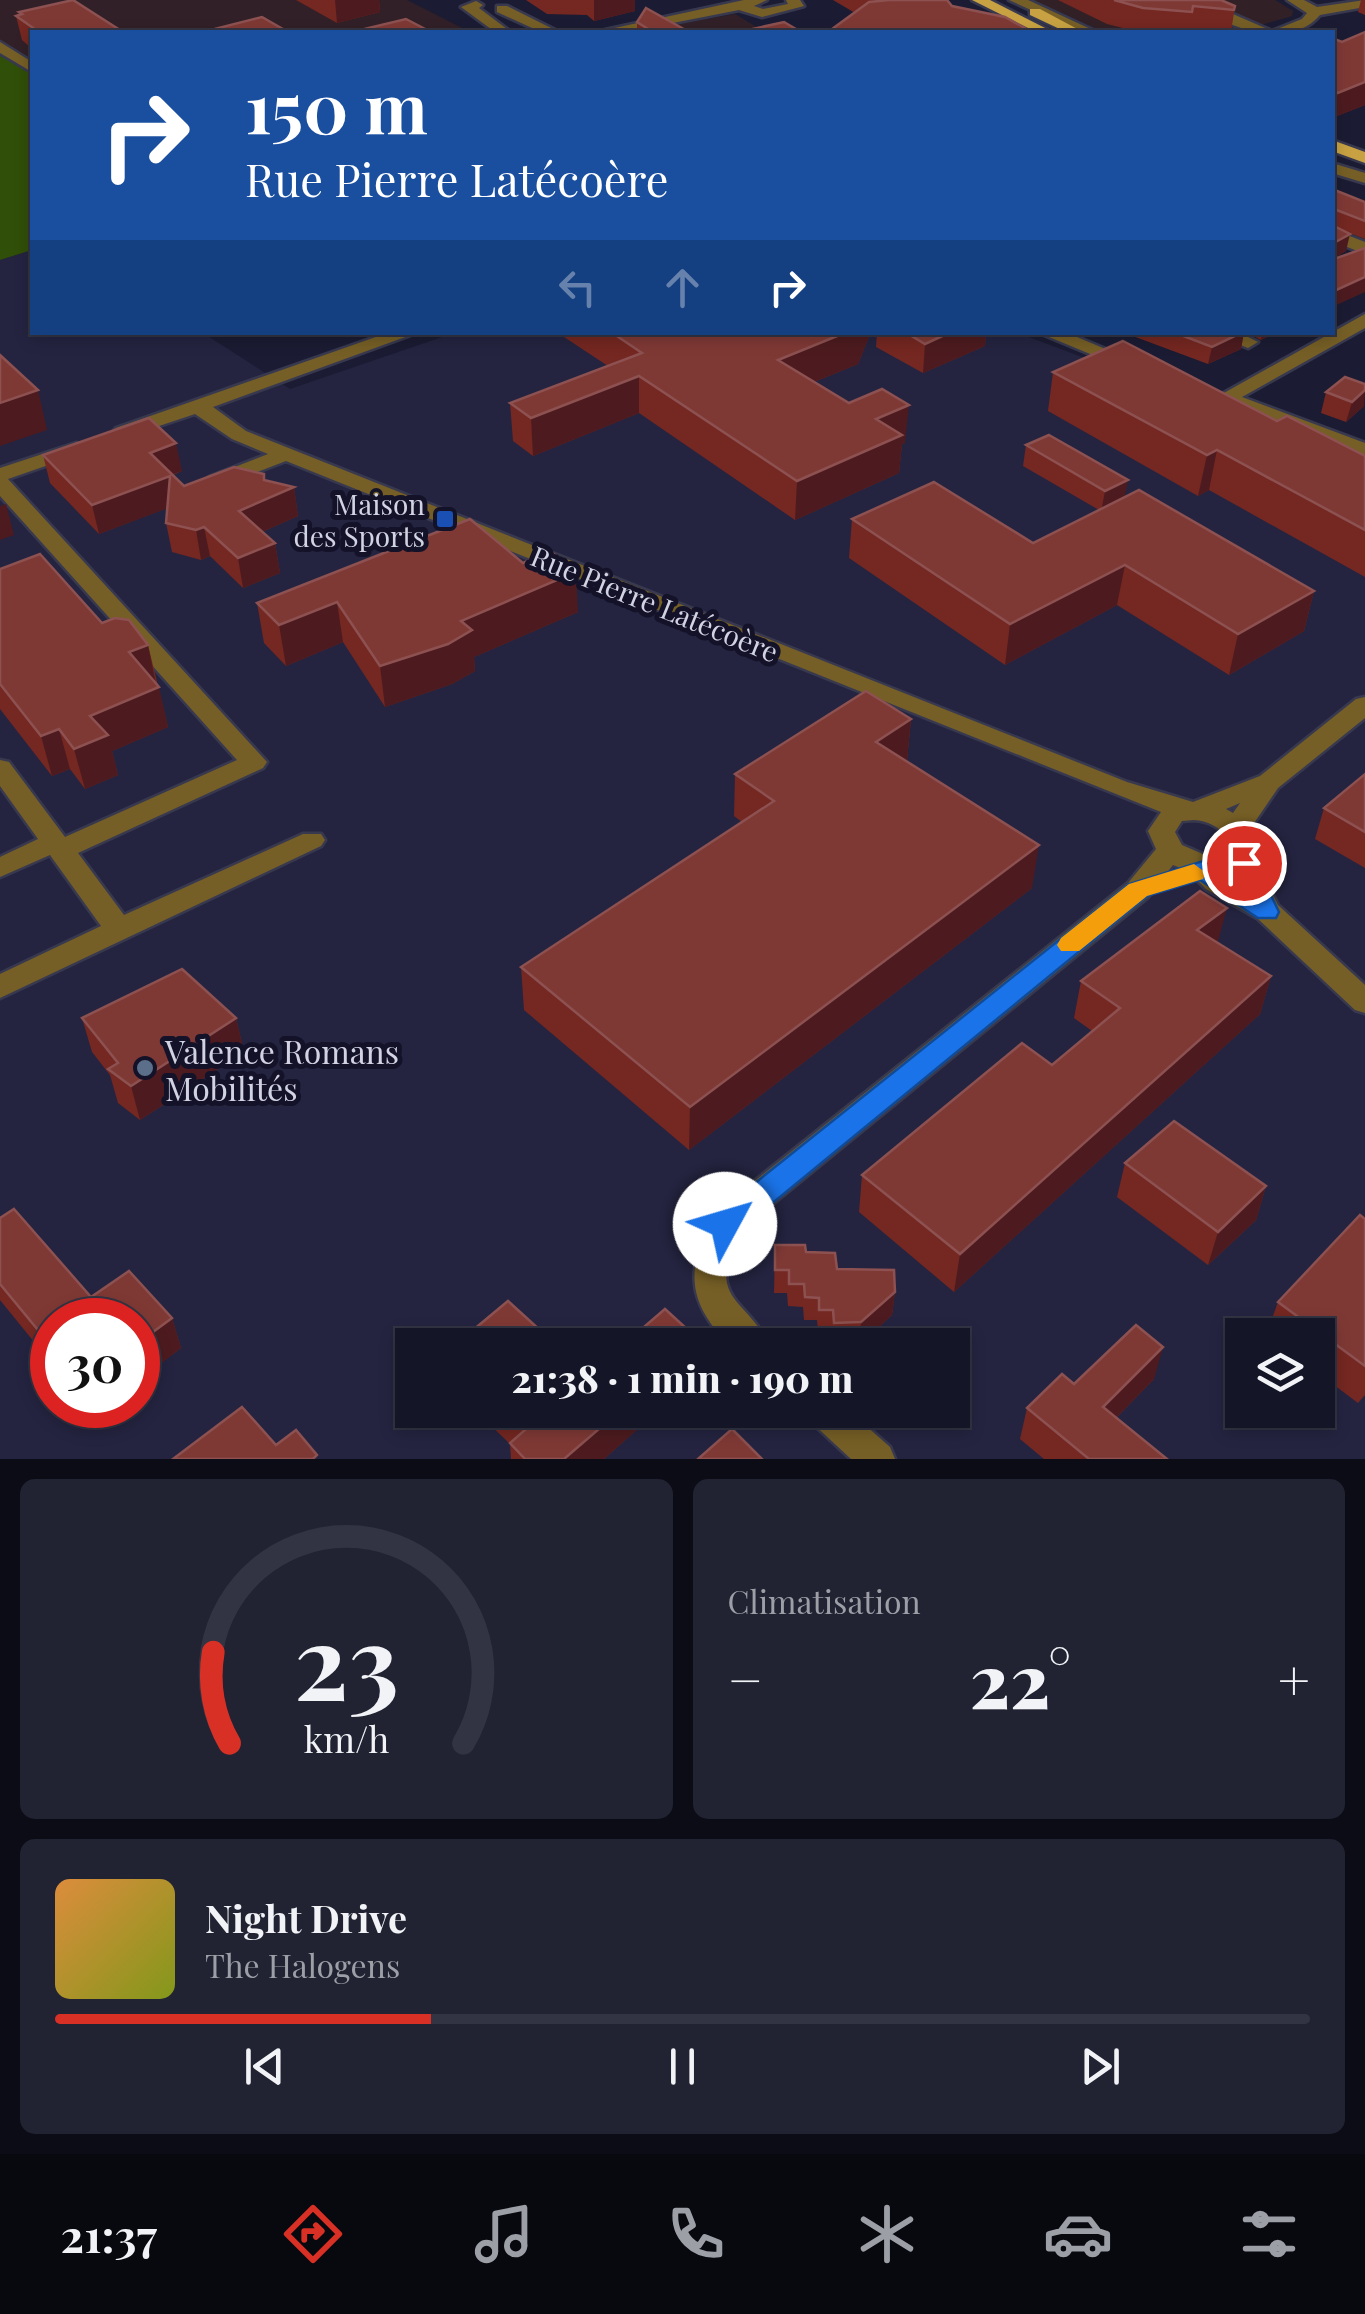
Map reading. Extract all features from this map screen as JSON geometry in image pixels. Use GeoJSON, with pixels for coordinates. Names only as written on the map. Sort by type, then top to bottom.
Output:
{"type":"FeatureCollection","features":[{"type":"Feature","properties":{"kind":"main road"},"geometry":{"type":"LineString","coordinates":[[979,0],[1042,30]]}},
{"type":"Feature","properties":{"kind":"main road"},"geometry":{"type":"LineString","coordinates":[[1014,0],[1072,30]]}},
{"type":"Feature","properties":{"kind":"main road"},"geometry":{"type":"LineString","coordinates":[[1335,146],[1365,158]]}},
{"type":"Feature","properties":{"kind":"street"},"geometry":{"type":"LineString","coordinates":[[614,30],[713,12],[731,2],[760,0]]}},
{"type":"Feature","properties":{"kind":"street"},"geometry":{"type":"LineString","coordinates":[[731,2],[762,13],[797,6],[793,0]]}},
{"type":"Feature","properties":{"kind":"street"},"geometry":{"type":"LineString","coordinates":[[1014,0],[1085,30]]}},
{"type":"Feature","properties":{"kind":"street"},"geometry":{"type":"LineString","coordinates":[[1294,0],[1316,12],[1363,4]]}},
{"type":"Feature","properties":{"kind":"street"},"geometry":{"type":"LineString","coordinates":[[501,30],[468,7],[477,3],[511,4],[549,30]]}},
{"type":"Feature","properties":{"kind":"street"},"geometry":{"type":"LineString","coordinates":[[1214,12],[1261,30]]}},
{"type":"Feature","properties":{"kind":"street"},"geometry":{"type":"LineString","coordinates":[[1285,30],[1307,22],[1316,12]]}},
{"type":"Feature","properties":{"kind":"street"},"geometry":{"type":"LineString","coordinates":[[0,46],[30,67]]}},
{"type":"Feature","properties":{"kind":"street"},"geometry":{"type":"LineString","coordinates":[[1335,166],[1365,176]]}},
{"type":"Feature","properties":{"kind":"street"},"geometry":{"type":"LineString","coordinates":[[1335,236],[1360,254]]}},
{"type":"Feature","properties":{"kind":"street"},"geometry":{"type":"LineString","coordinates":[[1365,320],[1217,395],[1365,450]]}},
{"type":"Feature","properties":{"kind":"street"},"geometry":{"type":"LineString","coordinates":[[0,475],[401,335]]}},
{"type":"Feature","properties":{"kind":"street"},"geometry":{"type":"LineString","coordinates":[[1054,335],[1153,372]]}},
{"type":"Feature","properties":{"kind":"street"},"geometry":{"type":"LineString","coordinates":[[1227,335],[1248,342]]}},
{"type":"Feature","properties":{"kind":"street","name":"Rue Pierre Latécoère"},"geometry":{"type":"LineString","coordinates":[[199,406],[239,435],[286,454],[1182,814],[1219,816],[1219,856]]}},
{"type":"Feature","properties":{"kind":"street"},"geometry":{"type":"LineString","coordinates":[[194,489],[286,454]]}},
{"type":"Feature","properties":{"kind":"street"},"geometry":{"type":"LineString","coordinates":[[0,483],[254,762],[0,868]]}},
{"type":"Feature","properties":{"kind":"street"},"geometry":{"type":"LineString","coordinates":[[1138,890],[1219,856],[1269,782],[1365,705]]}},
{"type":"Feature","properties":{"kind":"street"},"geometry":{"type":"LineString","coordinates":[[0,768],[120,929]]}},
{"type":"Feature","properties":{"kind":"street"},"geometry":{"type":"LineString","coordinates":[[1170,850],[1161,830],[1182,814],[1269,782]]}},
{"type":"Feature","properties":{"kind":"street"},"geometry":{"type":"LineString","coordinates":[[0,987],[312,840]]}},
{"type":"Feature","properties":{"kind":"street"},"geometry":{"type":"LineString","coordinates":[[1170,850],[1219,856],[1267,912],[1365,1002]]}},
{"type":"Feature","properties":{"kind":"street"},"geometry":{"type":"LineString","coordinates":[[734,1328],[709,1292],[709,1256],[725,1224],[1138,890],[1170,850]]}},
{"type":"Feature","properties":{"kind":"street"},"geometry":{"type":"LineString","coordinates":[[1219,856],[1267,912]]}},
{"type":"Feature","properties":{"kind":"street"},"geometry":{"type":"LineString","coordinates":[[842,1428],[876,1459]]}},
{"type":"Feature","properties":{"kind":"shaded area"},"geometry":{"type":"Polygon","coordinates":[[[0,0],[407,0],[466,30],[30,30],[30,73],[0,51],[0,0]]]}},
{"type":"Feature","properties":{"kind":"shaded area"},"geometry":{"type":"Polygon","coordinates":[[[1033,0],[1275,0],[1293,11],[1292,16],[1244,30],[1099,30],[1033,0]]]}},
{"type":"Feature","properties":{"kind":"shaded area"},"geometry":{"type":"Polygon","coordinates":[[[735,14],[762,30],[643,30],[735,14]]]}},
{"type":"Feature","properties":{"kind":"shaded area"},"geometry":{"type":"Polygon","coordinates":[[[30,251],[30,335],[206,335],[290,389],[448,335],[1023,335],[1365,463],[1365,1459],[0,1459],[0,260],[30,251]]]}},
{"type":"Feature","properties":{"kind":"green space"},"geometry":{"type":"Polygon","coordinates":[[[0,51],[30,73],[30,251],[0,260],[0,51]]]}},
{"type":"Feature","properties":{"kind":"building"},"geometry":{"type":"Polygon","coordinates":[[[73,0],[120,30],[36,30],[16,16],[22,14],[19,12],[73,0]]]}},
{"type":"Feature","properties":{"kind":"building"},"geometry":{"type":"Polygon","coordinates":[[[947,0],[952,6],[1005,17],[1028,30],[831,30],[869,2],[947,0]]]}},
{"type":"Feature","properties":{"kind":"building"},"geometry":{"type":"Polygon","coordinates":[[[1114,0],[1221,0],[1235,6],[1234,10],[1193,6],[1192,12],[1143,8],[1114,0]]]}},
{"type":"Feature","properties":{"kind":"building"},"geometry":{"type":"Polygon","coordinates":[[[646,8],[685,30],[650,30],[637,22],[646,8]]]}},
{"type":"Feature","properties":{"kind":"building"},"geometry":{"type":"Polygon","coordinates":[[[262,17],[285,30],[211,30],[262,17]]]}},
{"type":"Feature","properties":{"kind":"building"},"geometry":{"type":"Polygon","coordinates":[[[406,19],[427,30],[360,30],[406,19]]]}},
{"type":"Feature","properties":{"kind":"building"},"geometry":{"type":"Polygon","coordinates":[[[784,22],[798,30],[748,30],[784,22]]]}},
{"type":"Feature","properties":{"kind":"building"},"geometry":{"type":"Polygon","coordinates":[[[1365,32],[1365,82],[1338,93],[1335,39],[1342,42],[1365,32]]]}},
{"type":"Feature","properties":{"kind":"building"},"geometry":{"type":"Polygon","coordinates":[[[1335,190],[1365,202],[1365,221],[1335,209],[1335,190]]]}},
{"type":"Feature","properties":{"kind":"building"},"geometry":{"type":"Polygon","coordinates":[[[1335,226],[1350,234],[1335,242],[1335,226]]]}},
{"type":"Feature","properties":{"kind":"building"},"geometry":{"type":"Polygon","coordinates":[[[1365,248],[1365,277],[1335,291],[1335,259],[1365,248]]]}},
{"type":"Feature","properties":{"kind":"building"},"geometry":{"type":"Polygon","coordinates":[[[615,335],[840,335],[778,360],[849,403],[882,389],[909,405],[876,419],[902,435],[797,481],[639,376],[531,418],[510,403],[642,353],[615,335]]]}},
{"type":"Feature","properties":{"kind":"building"},"geometry":{"type":"Polygon","coordinates":[[[910,335],[944,335],[925,344],[910,335]]]}},
{"type":"Feature","properties":{"kind":"building"},"geometry":{"type":"Polygon","coordinates":[[[1181,335],[1237,335],[1212,347],[1181,335]]]}},
{"type":"Feature","properties":{"kind":"building"},"geometry":{"type":"Polygon","coordinates":[[[1123,341],[1277,421],[1287,416],[1365,456],[1365,530],[1217,450],[1207,455],[1053,372],[1123,341]]]}},
{"type":"Feature","properties":{"kind":"building"},"geometry":{"type":"Polygon","coordinates":[[[0,355],[38,390],[0,403],[0,355]]]}},
{"type":"Feature","properties":{"kind":"building"},"geometry":{"type":"Polygon","coordinates":[[[1345,377],[1365,384],[1365,390],[1352,402],[1326,392],[1345,377]]]}},
{"type":"Feature","properties":{"kind":"building"},"geometry":{"type":"Polygon","coordinates":[[[149,418],[176,443],[150,453],[184,486],[234,467],[294,487],[239,511],[275,543],[238,558],[204,527],[196,530],[166,523],[170,476],[92,505],[43,455],[149,418]]]}},
{"type":"Feature","properties":{"kind":"building"},"geometry":{"type":"Polygon","coordinates":[[[1049,435],[1128,480],[1105,491],[1026,445],[1049,435]]]}},
{"type":"Feature","properties":{"kind":"building"},"geometry":{"type":"Polygon","coordinates":[[[934,482],[1033,543],[1139,490],[1314,591],[1238,634],[1125,565],[1010,624],[852,519],[934,482]]]}},
{"type":"Feature","properties":{"kind":"building"},"geometry":{"type":"Polygon","coordinates":[[[470,519],[523,563],[550,551],[576,572],[461,621],[472,630],[448,644],[380,666],[337,602],[279,625],[257,603],[470,519]]]}},
{"type":"Feature","properties":{"kind":"building"},"geometry":{"type":"Polygon","coordinates":[[[40,554],[102,623],[115,618],[129,620],[148,645],[129,652],[159,687],[90,716],[108,735],[74,749],[59,729],[41,736],[0,684],[0,569],[40,554]]]}},
{"type":"Feature","properties":{"kind":"building"},"geometry":{"type":"Polygon","coordinates":[[[866,691],[911,719],[876,742],[1039,845],[690,1107],[521,967],[774,801],[735,774],[866,691]]]}},
{"type":"Feature","properties":{"kind":"building"},"geometry":{"type":"Polygon","coordinates":[[[1365,774],[1365,832],[1324,808],[1365,774]]]}},
{"type":"Feature","properties":{"kind":"building"},"geometry":{"type":"Polygon","coordinates":[[[1200,891],[1227,908],[1197,930],[1271,976],[960,1254],[862,1175],[1022,1043],[1052,1065],[1120,1008],[1081,981],[1200,891]]]}},
{"type":"Feature","properties":{"kind":"building"},"geometry":{"type":"Polygon","coordinates":[[[182,969],[236,1018],[131,1086],[108,1069],[118,1063],[82,1018],[182,969]]]}},
{"type":"Feature","properties":{"kind":"building"},"geometry":{"type":"Polygon","coordinates":[[[1174,1121],[1266,1186],[1218,1232],[1125,1163],[1174,1121]]]}},
{"type":"Feature","properties":{"kind":"building"},"geometry":{"type":"Polygon","coordinates":[[[14,1209],[91,1297],[129,1271],[154,1298],[30,1298],[30,1320],[0,1284],[0,1218],[14,1209]]]}},
{"type":"Feature","properties":{"kind":"building"},"geometry":{"type":"Polygon","coordinates":[[[1360,1215],[1365,1219],[1365,1366],[1335,1344],[1335,1318],[1300,1318],[1278,1302],[1360,1215]]]}},
{"type":"Feature","properties":{"kind":"building"},"geometry":{"type":"Polygon","coordinates":[[[775,1245],[805,1245],[806,1252],[835,1253],[837,1269],[894,1270],[895,1292],[861,1322],[834,1323],[833,1310],[819,1310],[819,1298],[805,1297],[804,1284],[789,1284],[789,1270],[775,1270],[775,1245]]]}},
{"type":"Feature","properties":{"kind":"building"},"geometry":{"type":"Polygon","coordinates":[[[508,1301],[538,1328],[475,1328],[508,1301]]]}},
{"type":"Feature","properties":{"kind":"building"},"geometry":{"type":"Polygon","coordinates":[[[160,1305],[172,1318],[160,1327],[160,1305]]]}},
{"type":"Feature","properties":{"kind":"building"},"geometry":{"type":"Polygon","coordinates":[[[665,1309],[686,1328],[643,1328],[665,1309]]]}},
{"type":"Feature","properties":{"kind":"building"},"geometry":{"type":"Polygon","coordinates":[[[1136,1325],[1163,1347],[1103,1407],[1167,1459],[1089,1459],[1027,1408],[1062,1374],[1074,1384],[1136,1325]]]}},
{"type":"Feature","properties":{"kind":"building"},"geometry":{"type":"Polygon","coordinates":[[[242,1407],[276,1445],[296,1430],[317,1455],[313,1459],[173,1459],[242,1407]]]}},
{"type":"Feature","properties":{"kind":"building"},"geometry":{"type":"Polygon","coordinates":[[[600,1428],[564,1459],[525,1459],[510,1443],[525,1430],[600,1428]]]}},
{"type":"Feature","properties":{"kind":"building"},"geometry":{"type":"Polygon","coordinates":[[[732,1429],[762,1459],[698,1459],[732,1429]]]}},
{"type":"Feature","properties":{"kind":"slow traffic"},"geometry":{"type":"LineString","coordinates":[[1070,945],[1138,890],[1194,873]]}},
{"type":"Feature","properties":{"kind":"place","name":"Maison des Sports"},"geometry":{"type":"Point","coordinates":[445,519]}},
{"type":"Feature","properties":{"kind":"place","name":"Valence Romans Mobilités"},"geometry":{"type":"Point","coordinates":[145,1068]}},
{"type":"Feature","properties":{"kind":"route"},"geometry":{"type":"LineString","coordinates":[[725,1224],[1138,890],[1203,870],[1267,912],[1244,863]]}}]}
